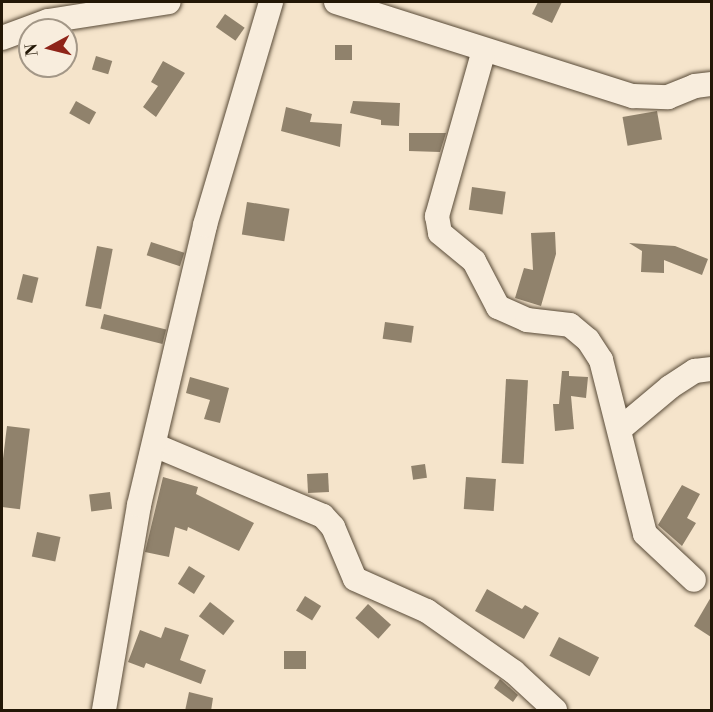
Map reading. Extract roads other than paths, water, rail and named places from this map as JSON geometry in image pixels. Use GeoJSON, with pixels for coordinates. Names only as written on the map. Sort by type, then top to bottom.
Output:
{"type":"FeatureCollection","features":[{"type":"Feature","properties":{"kind":"street"},"geometry":{"type":"LineString","coordinates":[[2,38],[48,21],[168,2]]}},
{"type":"Feature","properties":{"kind":"street"},"geometry":{"type":"LineString","coordinates":[[104,711],[121,603],[153,445],[205,225],[271,2]]}},
{"type":"Feature","properties":{"kind":"street"},"geometry":{"type":"LineString","coordinates":[[336,2],[633,96],[668,97],[695,86],[711,84]]}},
{"type":"Feature","properties":{"kind":"street"},"geometry":{"type":"LineString","coordinates":[[484,50],[437,216],[440,233],[474,261],[498,307],[527,320],[570,325],[588,340],[601,360],[645,534],[693,580]]}},
{"type":"Feature","properties":{"kind":"street"},"geometry":{"type":"LineString","coordinates":[[620,429],[670,387],[695,371],[711,369]]}},
{"type":"Feature","properties":{"kind":"street"},"geometry":{"type":"LineString","coordinates":[[153,445],[323,516],[333,527],[355,579],[427,611],[514,672],[555,711]]}}]}
